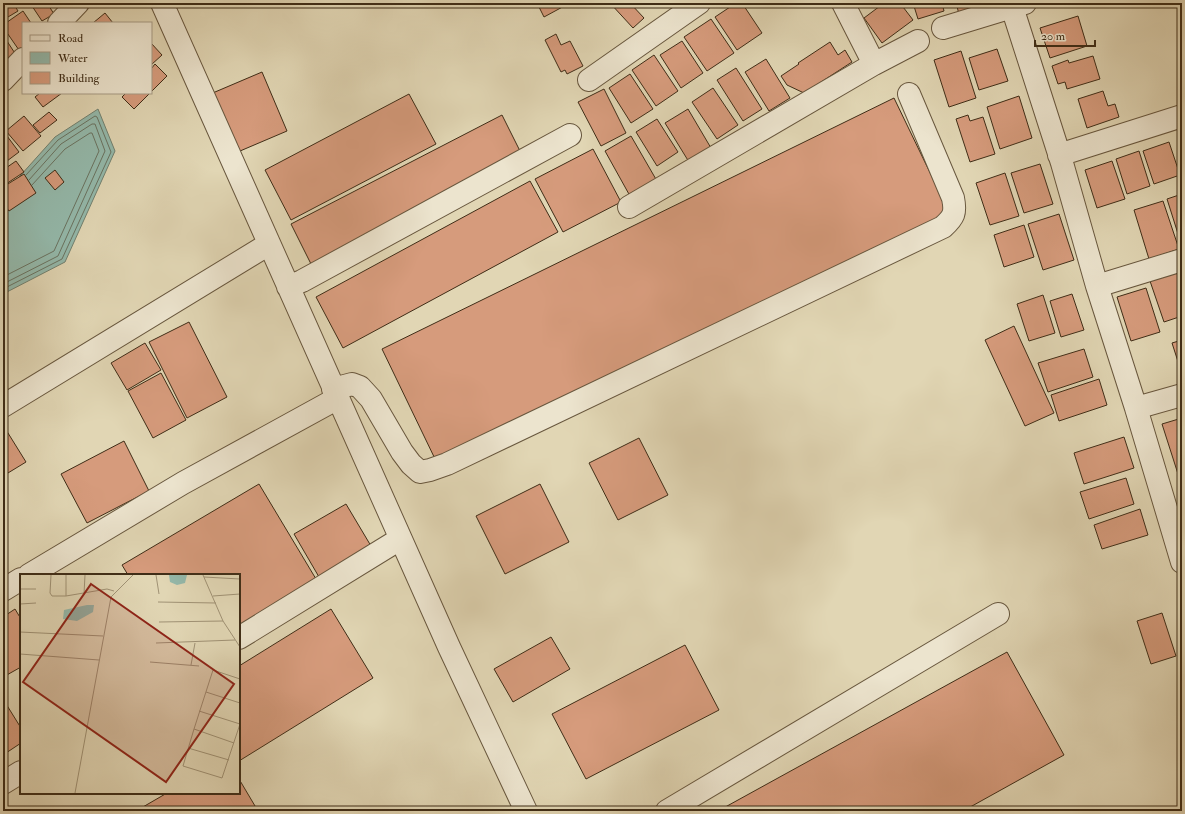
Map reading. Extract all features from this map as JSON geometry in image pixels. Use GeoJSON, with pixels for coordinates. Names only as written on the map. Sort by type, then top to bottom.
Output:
{"type":"FeatureCollection","features":[{"type":"Feature","properties":{"kind":"street"},"geometry":{"type":"LineString","coordinates":[[60,22],[78,3]]}},
{"type":"Feature","properties":{"kind":"street"},"geometry":{"type":"LineString","coordinates":[[162,3],[400,539],[526,811]]}},
{"type":"Feature","properties":{"kind":"street"},"geometry":{"type":"LineString","coordinates":[[589,80],[698,3]]}},
{"type":"Feature","properties":{"kind":"street"},"geometry":{"type":"LineString","coordinates":[[843,3],[874,64]]}},
{"type":"Feature","properties":{"kind":"street"},"geometry":{"type":"LineString","coordinates":[[943,28],[1019,5],[1059,155],[1097,286],[1178,536],[1182,562]]}},
{"type":"Feature","properties":{"kind":"street"},"geometry":{"type":"LineString","coordinates":[[629,207],[874,64],[918,41]]}},
{"type":"Feature","properties":{"kind":"street"},"geometry":{"type":"LineString","coordinates":[[3,80],[22,60]]}},
{"type":"Feature","properties":{"kind":"street"},"geometry":{"type":"LineString","coordinates":[[31,574],[352,384],[360,387],[371,399],[402,452],[411,464],[420,472],[430,470],[447,464],[943,227],[951,220],[955,209],[953,198],[909,94]]}},
{"type":"Feature","properties":{"kind":"street"},"geometry":{"type":"LineString","coordinates":[[1059,155],[1182,116]]}},
{"type":"Feature","properties":{"kind":"street"},"geometry":{"type":"LineString","coordinates":[[288,287],[302,281],[570,135]]}},
{"type":"Feature","properties":{"kind":"street"},"geometry":{"type":"LineString","coordinates":[[3,406],[269,244]]}},
{"type":"Feature","properties":{"kind":"street"},"geometry":{"type":"LineString","coordinates":[[1097,286],[1182,260]]}},
{"type":"Feature","properties":{"kind":"street"},"geometry":{"type":"LineString","coordinates":[[1136,408],[1182,395]]}},
{"type":"Feature","properties":{"kind":"street"},"geometry":{"type":"LineString","coordinates":[[240,637],[400,539]]}},
{"type":"Feature","properties":{"kind":"street"},"geometry":{"type":"LineString","coordinates":[[3,590],[20,581]]}},
{"type":"Feature","properties":{"kind":"street"},"geometry":{"type":"LineString","coordinates":[[667,811],[998,614]]}},
{"type":"Feature","properties":{"kind":"street"},"geometry":{"type":"LineString","coordinates":[[3,783],[20,773]]}},
{"type":"Feature","properties":{"kind":"water"},"geometry":{"type":"Polygon","coordinates":[[[98,109],[115,151],[65,262],[3,294],[3,195],[55,137],[98,109]]]}},
{"type":"Feature","properties":{"kind":"building"},"geometry":{"type":"Polygon","coordinates":[[[3,3],[13,3],[18,11],[3,20],[3,3]]]}},
{"type":"Feature","properties":{"kind":"building"},"geometry":{"type":"Polygon","coordinates":[[[30,3],[47,3],[54,14],[42,21],[30,3]]]}},
{"type":"Feature","properties":{"kind":"building"},"geometry":{"type":"Polygon","coordinates":[[[537,3],[567,3],[568,4],[544,17],[537,3]]]}},
{"type":"Feature","properties":{"kind":"building"},"geometry":{"type":"Polygon","coordinates":[[[610,3],[630,3],[644,18],[633,28],[610,3]]]}},
{"type":"Feature","properties":{"kind":"building"},"geometry":{"type":"Polygon","coordinates":[[[736,3],[742,3],[762,33],[737,50],[715,17],[736,3]]]}},
{"type":"Feature","properties":{"kind":"building"},"geometry":{"type":"Polygon","coordinates":[[[884,3],[900,3],[913,20],[882,43],[864,18],[884,3]]]}},
{"type":"Feature","properties":{"kind":"building"},"geometry":{"type":"Polygon","coordinates":[[[913,3],[942,3],[944,11],[918,19],[913,3]]]}},
{"type":"Feature","properties":{"kind":"building"},"geometry":{"type":"Polygon","coordinates":[[[956,3],[990,3],[959,14],[956,3]]]}},
{"type":"Feature","properties":{"kind":"building"},"geometry":{"type":"Polygon","coordinates":[[[23,11],[30,22],[22,22],[22,52],[3,27],[3,25],[23,11]]]}},
{"type":"Feature","properties":{"kind":"building"},"geometry":{"type":"Polygon","coordinates":[[[105,13],[112,22],[94,22],[105,13]]]}},
{"type":"Feature","properties":{"kind":"building"},"geometry":{"type":"Polygon","coordinates":[[[1078,16],[1087,46],[1050,58],[1040,28],[1078,16]]]}},
{"type":"Feature","properties":{"kind":"building"},"geometry":{"type":"Polygon","coordinates":[[[711,19],[734,53],[707,71],[684,37],[711,19]]]}},
{"type":"Feature","properties":{"kind":"building"},"geometry":{"type":"Polygon","coordinates":[[[556,34],[561,45],[570,41],[583,66],[567,74],[565,70],[561,72],[545,40],[556,34]]]}},
{"type":"Feature","properties":{"kind":"building"},"geometry":{"type":"Polygon","coordinates":[[[3,35],[20,61],[3,72],[3,35]]]}},
{"type":"Feature","properties":{"kind":"building"},"geometry":{"type":"Polygon","coordinates":[[[682,41],[703,73],[681,88],[660,55],[682,41]]]}},
{"type":"Feature","properties":{"kind":"building"},"geometry":{"type":"Polygon","coordinates":[[[830,42],[838,55],[845,50],[852,62],[804,93],[787,85],[781,76],[830,42]]]}},
{"type":"Feature","properties":{"kind":"building"},"geometry":{"type":"Polygon","coordinates":[[[152,44],[162,55],[152,64],[152,44]]]}},
{"type":"Feature","properties":{"kind":"building"},"geometry":{"type":"Polygon","coordinates":[[[997,49],[1008,81],[979,90],[969,58],[997,49]]]}},
{"type":"Feature","properties":{"kind":"building"},"geometry":{"type":"Polygon","coordinates":[[[961,51],[976,98],[949,107],[934,60],[961,51]]]}},
{"type":"Feature","properties":{"kind":"building"},"geometry":{"type":"Polygon","coordinates":[[[654,55],[678,91],[656,106],[632,70],[654,55]]]}},
{"type":"Feature","properties":{"kind":"building"},"geometry":{"type":"Polygon","coordinates":[[[1093,56],[1100,79],[1067,89],[1065,82],[1058,84],[1052,66],[1068,60],[1069,63],[1093,56]]]}},
{"type":"Feature","properties":{"kind":"building"},"geometry":{"type":"Polygon","coordinates":[[[766,59],[790,98],[769,111],[745,72],[766,59]]]}},
{"type":"Feature","properties":{"kind":"building"},"geometry":{"type":"Polygon","coordinates":[[[155,64],[167,76],[152,91],[152,68],[155,64]]]}},
{"type":"Feature","properties":{"kind":"building"},"geometry":{"type":"Polygon","coordinates":[[[736,68],[762,109],[743,121],[717,80],[736,68]]]}},
{"type":"Feature","properties":{"kind":"building"},"geometry":{"type":"Polygon","coordinates":[[[262,72],[287,131],[233,154],[208,95],[262,72]]]}},
{"type":"Feature","properties":{"kind":"building"},"geometry":{"type":"Polygon","coordinates":[[[630,74],[653,109],[631,123],[609,88],[630,74]]]}},
{"type":"Feature","properties":{"kind":"building"},"geometry":{"type":"Polygon","coordinates":[[[713,88],[738,125],[717,139],[692,102],[713,88]]]}},
{"type":"Feature","properties":{"kind":"building"},"geometry":{"type":"Polygon","coordinates":[[[604,89],[626,133],[601,146],[578,102],[604,89]]]}},
{"type":"Feature","properties":{"kind":"building"},"geometry":{"type":"Polygon","coordinates":[[[1103,91],[1108,106],[1115,104],[1119,117],[1087,128],[1078,99],[1103,91]]]}},
{"type":"Feature","properties":{"kind":"building"},"geometry":{"type":"Polygon","coordinates":[[[39,94],[61,94],[43,107],[35,97],[39,94]]]}},
{"type":"Feature","properties":{"kind":"building"},"geometry":{"type":"Polygon","coordinates":[[[125,94],[149,94],[134,109],[122,97],[125,94]]]}},
{"type":"Feature","properties":{"kind":"building"},"geometry":{"type":"Polygon","coordinates":[[[409,94],[436,144],[291,220],[265,170],[409,94]]]}},
{"type":"Feature","properties":{"kind":"building"},"geometry":{"type":"Polygon","coordinates":[[[1019,96],[1032,138],[1000,149],[987,107],[1019,96]]]}},
{"type":"Feature","properties":{"kind":"building"},"geometry":{"type":"Polygon","coordinates":[[[894,98],[949,212],[437,463],[382,349],[894,98]]]}},
{"type":"Feature","properties":{"kind":"building"},"geometry":{"type":"Polygon","coordinates":[[[688,109],[711,148],[689,162],[665,123],[688,109]]]}},
{"type":"Feature","properties":{"kind":"building"},"geometry":{"type":"Polygon","coordinates":[[[49,112],[57,120],[40,133],[33,125],[49,112]]]}},
{"type":"Feature","properties":{"kind":"building"},"geometry":{"type":"Polygon","coordinates":[[[502,115],[522,155],[311,264],[291,224],[502,115]]]}},
{"type":"Feature","properties":{"kind":"building"},"geometry":{"type":"Polygon","coordinates":[[[968,115],[970,121],[983,117],[995,154],[970,162],[956,119],[968,115]]]}},
{"type":"Feature","properties":{"kind":"building"},"geometry":{"type":"Polygon","coordinates":[[[24,116],[41,136],[23,151],[6,131],[24,116]]]}},
{"type":"Feature","properties":{"kind":"building"},"geometry":{"type":"Polygon","coordinates":[[[657,119],[678,152],[657,166],[636,132],[657,119]]]}},
{"type":"Feature","properties":{"kind":"building"},"geometry":{"type":"Polygon","coordinates":[[[4,132],[19,152],[3,164],[3,133],[4,132]]]}},
{"type":"Feature","properties":{"kind":"building"},"geometry":{"type":"Polygon","coordinates":[[[631,136],[657,181],[630,196],[605,151],[631,136]]]}},
{"type":"Feature","properties":{"kind":"building"},"geometry":{"type":"Polygon","coordinates":[[[1169,142],[1180,175],[1154,184],[1143,151],[1169,142]]]}},
{"type":"Feature","properties":{"kind":"building"},"geometry":{"type":"Polygon","coordinates":[[[593,149],[621,202],[563,232],[535,179],[593,149]]]}},
{"type":"Feature","properties":{"kind":"building"},"geometry":{"type":"Polygon","coordinates":[[[1139,151],[1150,186],[1127,194],[1116,159],[1139,151]]]}},
{"type":"Feature","properties":{"kind":"building"},"geometry":{"type":"Polygon","coordinates":[[[16,161],[24,172],[3,186],[3,170],[16,161]]]}},
{"type":"Feature","properties":{"kind":"building"},"geometry":{"type":"Polygon","coordinates":[[[1112,161],[1125,199],[1097,208],[1085,170],[1112,161]]]}},
{"type":"Feature","properties":{"kind":"building"},"geometry":{"type":"Polygon","coordinates":[[[1040,164],[1053,204],[1024,213],[1011,173],[1040,164]]]}},
{"type":"Feature","properties":{"kind":"building"},"geometry":{"type":"Polygon","coordinates":[[[55,170],[64,182],[55,190],[45,178],[55,170]]]}},
{"type":"Feature","properties":{"kind":"building"},"geometry":{"type":"Polygon","coordinates":[[[1005,173],[1019,216],[990,225],[976,183],[1005,173]]]}},
{"type":"Feature","properties":{"kind":"building"},"geometry":{"type":"Polygon","coordinates":[[[24,174],[36,193],[9,211],[3,203],[3,187],[24,174]]]}},
{"type":"Feature","properties":{"kind":"building"},"geometry":{"type":"Polygon","coordinates":[[[530,181],[558,232],[343,348],[316,297],[530,181]]]}},
{"type":"Feature","properties":{"kind":"building"},"geometry":{"type":"Polygon","coordinates":[[[1182,194],[1182,236],[1179,237],[1167,199],[1182,194]]]}},
{"type":"Feature","properties":{"kind":"building"},"geometry":{"type":"Polygon","coordinates":[[[1163,201],[1179,249],[1149,259],[1134,210],[1163,201]]]}},
{"type":"Feature","properties":{"kind":"building"},"geometry":{"type":"Polygon","coordinates":[[[1059,214],[1074,260],[1043,270],[1028,224],[1059,214]]]}},
{"type":"Feature","properties":{"kind":"building"},"geometry":{"type":"Polygon","coordinates":[[[1024,225],[1034,257],[1004,267],[994,235],[1024,225]]]}},
{"type":"Feature","properties":{"kind":"building"},"geometry":{"type":"Polygon","coordinates":[[[1180,271],[1182,278],[1182,316],[1164,322],[1150,281],[1180,271]]]}},
{"type":"Feature","properties":{"kind":"building"},"geometry":{"type":"Polygon","coordinates":[[[1146,288],[1160,332],[1131,341],[1117,297],[1146,288]]]}},
{"type":"Feature","properties":{"kind":"building"},"geometry":{"type":"Polygon","coordinates":[[[1072,294],[1084,330],[1061,337],[1050,301],[1072,294]]]}},
{"type":"Feature","properties":{"kind":"building"},"geometry":{"type":"Polygon","coordinates":[[[1043,295],[1055,333],[1029,341],[1017,304],[1043,295]]]}},
{"type":"Feature","properties":{"kind":"building"},"geometry":{"type":"Polygon","coordinates":[[[189,322],[227,397],[187,418],[149,342],[189,322]]]}},
{"type":"Feature","properties":{"kind":"building"},"geometry":{"type":"Polygon","coordinates":[[[1014,326],[1054,413],[1025,426],[985,340],[1014,326]]]}},
{"type":"Feature","properties":{"kind":"building"},"geometry":{"type":"Polygon","coordinates":[[[1182,340],[1182,374],[1172,343],[1182,340]]]}},
{"type":"Feature","properties":{"kind":"building"},"geometry":{"type":"Polygon","coordinates":[[[145,343],[161,370],[127,390],[111,363],[145,343]]]}},
{"type":"Feature","properties":{"kind":"building"},"geometry":{"type":"Polygon","coordinates":[[[1084,349],[1093,377],[1048,392],[1038,363],[1084,349]]]}},
{"type":"Feature","properties":{"kind":"building"},"geometry":{"type":"Polygon","coordinates":[[[161,373],[186,420],[153,438],[128,391],[161,373]]]}},
{"type":"Feature","properties":{"kind":"building"},"geometry":{"type":"Polygon","coordinates":[[[1099,379],[1107,405],[1059,421],[1051,395],[1099,379]]]}},
{"type":"Feature","properties":{"kind":"building"},"geometry":{"type":"Polygon","coordinates":[[[1182,418],[1182,472],[1178,474],[1162,424],[1182,418]]]}},
{"type":"Feature","properties":{"kind":"building"},"geometry":{"type":"Polygon","coordinates":[[[3,425],[26,462],[3,476],[3,425]]]}},
{"type":"Feature","properties":{"kind":"building"},"geometry":{"type":"Polygon","coordinates":[[[1124,437],[1134,468],[1084,484],[1074,453],[1124,437]]]}},
{"type":"Feature","properties":{"kind":"building"},"geometry":{"type":"Polygon","coordinates":[[[639,438],[668,495],[618,520],[589,463],[639,438]]]}},
{"type":"Feature","properties":{"kind":"building"},"geometry":{"type":"Polygon","coordinates":[[[124,441],[149,491],[87,523],[61,474],[124,441]]]}},
{"type":"Feature","properties":{"kind":"building"},"geometry":{"type":"Polygon","coordinates":[[[1126,478],[1134,504],[1089,519],[1080,492],[1126,478]]]}},
{"type":"Feature","properties":{"kind":"building"},"geometry":{"type":"Polygon","coordinates":[[[259,484],[316,579],[240,624],[240,574],[127,574],[122,565],[259,484]]]}},
{"type":"Feature","properties":{"kind":"building"},"geometry":{"type":"Polygon","coordinates":[[[540,484],[569,542],[505,574],[476,516],[540,484]]]}},
{"type":"Feature","properties":{"kind":"building"},"geometry":{"type":"Polygon","coordinates":[[[346,504],[371,546],[319,577],[294,534],[346,504]]]}},
{"type":"Feature","properties":{"kind":"building"},"geometry":{"type":"Polygon","coordinates":[[[1140,509],[1148,535],[1102,549],[1094,525],[1140,509]]]}},
{"type":"Feature","properties":{"kind":"building"},"geometry":{"type":"Polygon","coordinates":[[[15,609],[20,617],[20,668],[5,676],[3,672],[3,617],[15,609]]]}},
{"type":"Feature","properties":{"kind":"building"},"geometry":{"type":"Polygon","coordinates":[[[331,609],[373,678],[240,760],[240,665],[331,609]]]}},
{"type":"Feature","properties":{"kind":"building"},"geometry":{"type":"Polygon","coordinates":[[[1162,613],[1176,656],[1151,664],[1137,621],[1162,613]]]}},
{"type":"Feature","properties":{"kind":"building"},"geometry":{"type":"Polygon","coordinates":[[[551,637],[570,669],[513,702],[494,669],[551,637]]]}},
{"type":"Feature","properties":{"kind":"building"},"geometry":{"type":"Polygon","coordinates":[[[685,645],[719,710],[586,779],[552,714],[685,645]]]}},
{"type":"Feature","properties":{"kind":"building"},"geometry":{"type":"Polygon","coordinates":[[[1007,652],[1064,755],[963,811],[718,811],[1007,652]]]}},
{"type":"Feature","properties":{"kind":"building"},"geometry":{"type":"Polygon","coordinates":[[[3,699],[20,726],[20,744],[3,755],[3,699]]]}},
{"type":"Feature","properties":{"kind":"building"},"geometry":{"type":"Polygon","coordinates":[[[240,781],[258,811],[136,811],[165,794],[240,794],[240,781]]]}}]}
